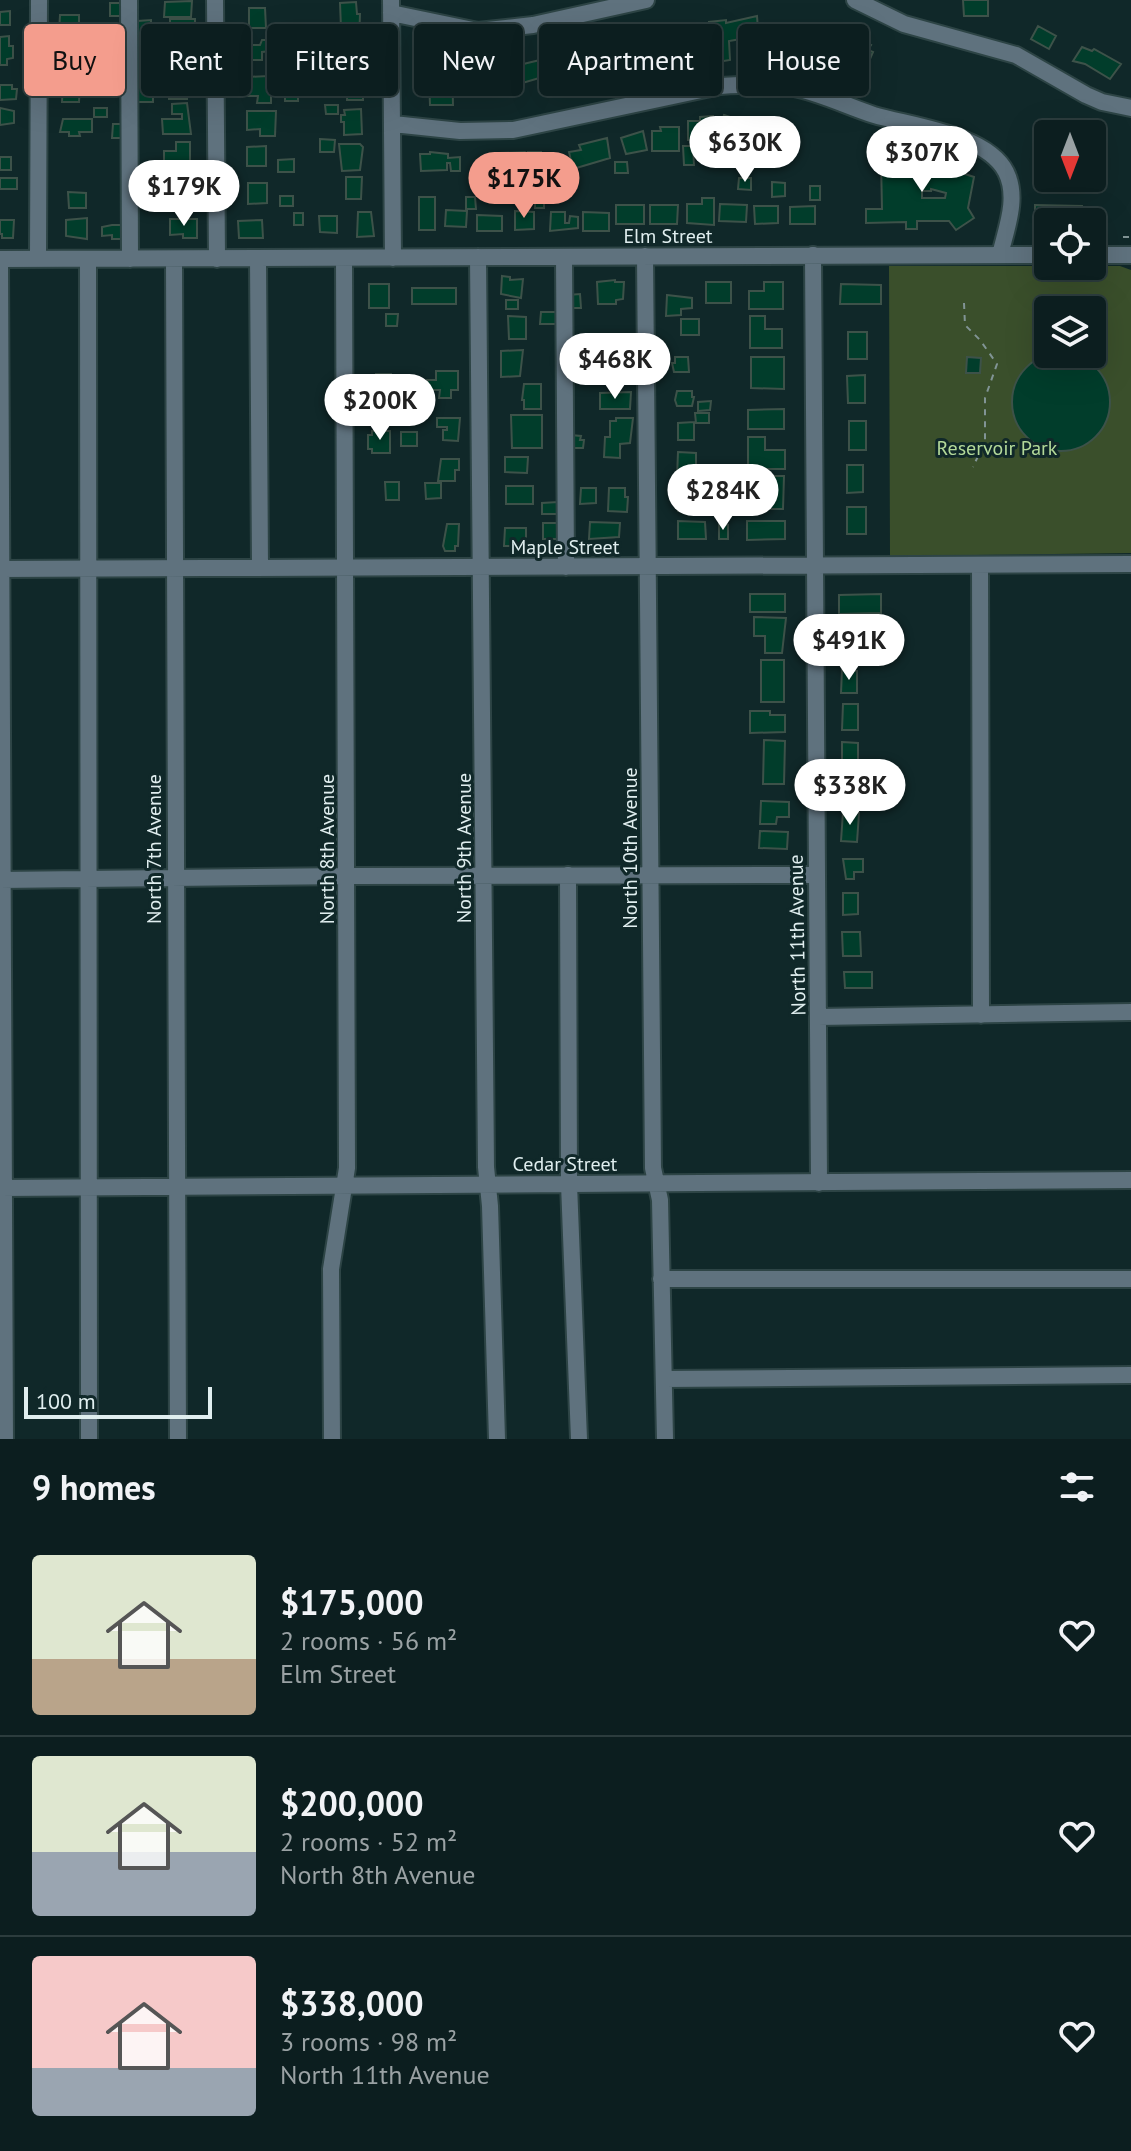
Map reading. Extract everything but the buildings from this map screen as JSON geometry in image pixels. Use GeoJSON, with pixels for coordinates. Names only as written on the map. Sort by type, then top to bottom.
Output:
{"type":"FeatureCollection","features":[{"type":"Feature","properties":{"kind":"street"},"geometry":{"type":"LineString","coordinates":[[38,259],[39,0]]}},
{"type":"Feature","properties":{"kind":"street"},"geometry":{"type":"LineString","coordinates":[[129,0],[130,259]]}},
{"type":"Feature","properties":{"kind":"street"},"geometry":{"type":"LineString","coordinates":[[215,0],[217,259]]}},
{"type":"Feature","properties":{"kind":"street"},"geometry":{"type":"LineString","coordinates":[[393,258],[391,6],[478,31],[533,25],[646,0]]}},
{"type":"Feature","properties":{"kind":"street"},"geometry":{"type":"LineString","coordinates":[[855,0],[904,24],[1016,55],[1086,95],[1131,108]]}},
{"type":"Feature","properties":{"kind":"street"},"geometry":{"type":"LineString","coordinates":[[393,124],[460,131],[513,130],[720,86],[746,84],[798,88],[881,117],[951,136],[992,155],[1007,174],[1012,197],[1000,255]]}},
{"type":"Feature","properties":{"kind":"street","name":"North 11th Avenue"},"geometry":{"type":"LineString","coordinates":[[813,255],[819,1183]]}},
{"type":"Feature","properties":{"kind":"street","name":"Elm Street"},"geometry":{"type":"LineString","coordinates":[[0,259],[1034,255]]}},
{"type":"Feature","properties":{"kind":"street"},"geometry":{"type":"LineString","coordinates":[[1106,255],[1131,255]]}},
{"type":"Feature","properties":{"kind":"street","name":"North 10th Avenue"},"geometry":{"type":"LineString","coordinates":[[645,256],[653,1168],[660,1200],[665,1439]]}},
{"type":"Feature","properties":{"kind":"street","name":"North 9th Avenue"},"geometry":{"type":"LineString","coordinates":[[478,257],[488,1185],[497,1439]]}},
{"type":"Feature","properties":{"kind":"street"},"geometry":{"type":"LineString","coordinates":[[564,257],[566,567]]}},
{"type":"Feature","properties":{"kind":"street"},"geometry":{"type":"LineString","coordinates":[[258,258],[260,568]]}},
{"type":"Feature","properties":{"kind":"street","name":"North 8th Avenue"},"geometry":{"type":"LineString","coordinates":[[332,1439],[331,1269],[347,1168],[344,258]]}},
{"type":"Feature","properties":{"kind":"street"},"geometry":{"type":"LineString","coordinates":[[0,259],[5,1439]]}},
{"type":"Feature","properties":{"kind":"street"},"geometry":{"type":"LineString","coordinates":[[88,259],[89,1439]]}},
{"type":"Feature","properties":{"kind":"street","name":"North 7th Avenue"},"geometry":{"type":"LineString","coordinates":[[174,259],[178,1439]]}},
{"type":"Feature","properties":{"kind":"street","name":"Maple Street"},"geometry":{"type":"LineString","coordinates":[[1,569],[1131,564]]}},
{"type":"Feature","properties":{"kind":"street"},"geometry":{"type":"LineString","coordinates":[[980,565],[981,1015]]}},
{"type":"Feature","properties":{"kind":"street"},"geometry":{"type":"LineString","coordinates":[[568,875],[569,1184],[579,1439]]}},
{"type":"Feature","properties":{"kind":"street"},"geometry":{"type":"LineString","coordinates":[[2,880],[817,875]]}},
{"type":"Feature","properties":{"kind":"street"},"geometry":{"type":"LineString","coordinates":[[818,1017],[1131,1012]]}},
{"type":"Feature","properties":{"kind":"street","name":"Cedar Street"},"geometry":{"type":"LineString","coordinates":[[2,1188],[1131,1180]]}},
{"type":"Feature","properties":{"kind":"street"},"geometry":{"type":"LineString","coordinates":[[661,1279],[1131,1279]]}},
{"type":"Feature","properties":{"kind":"street"},"geometry":{"type":"LineString","coordinates":[[664,1379],[1131,1375]]}},
{"type":"Feature","properties":{"kind":"path"},"geometry":{"type":"LineString","coordinates":[[1123,237],[1131,237]]}},
{"type":"Feature","properties":{"kind":"path"},"geometry":{"type":"LineString","coordinates":[[964,303],[965,325],[997,364],[985,398],[985,441],[973,467]]}},
{"type":"Feature","properties":{"kind":"green space","name":"Reservoir Park"},"geometry":{"type":"Polygon","coordinates":[[[889,266],[1034,266],[1034,280],[1106,280],[1106,266],[1131,270],[1131,553],[890,556],[889,266]]]}}]}
